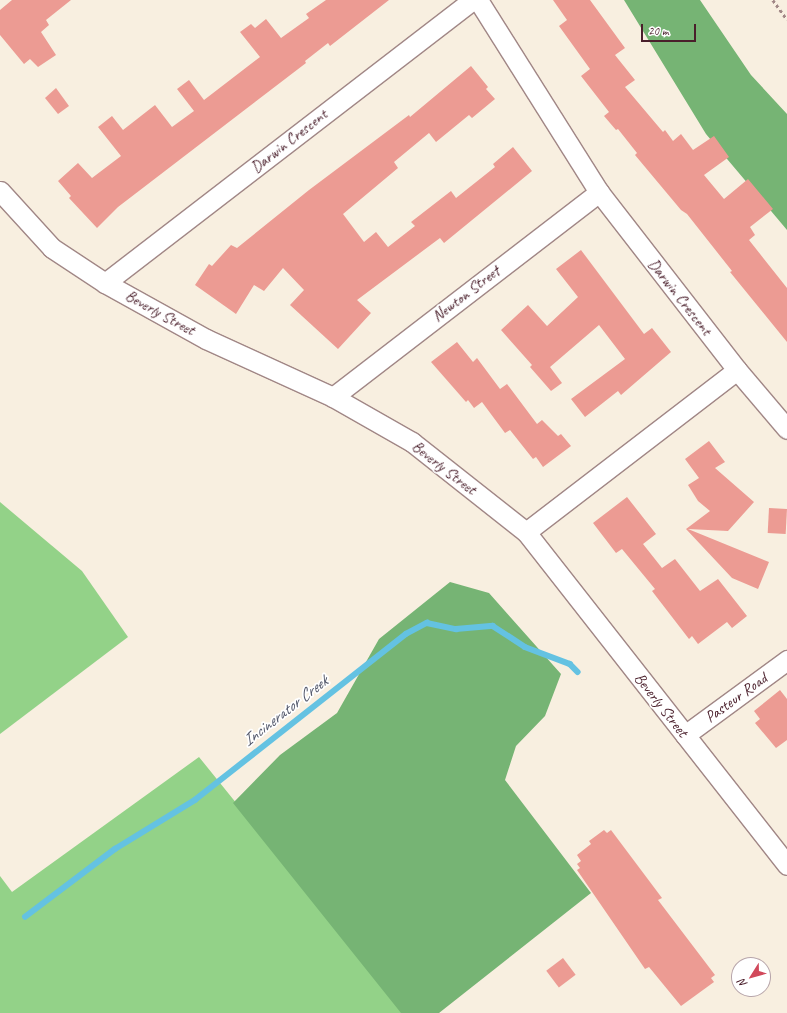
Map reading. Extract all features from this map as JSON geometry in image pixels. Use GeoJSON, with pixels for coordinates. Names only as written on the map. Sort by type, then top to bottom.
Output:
{"type":"FeatureCollection","features":[{"type":"Feature","properties":{"kind":"street","name":"Darwin Crescent"},"geometry":{"type":"LineString","coordinates":[[105,283],[472,0]]}},
{"type":"Feature","properties":{"kind":"street","name":"Darwin Crescent"},"geometry":{"type":"LineString","coordinates":[[478,0],[599,192],[737,370],[787,430]]}},
{"type":"Feature","properties":{"kind":"street","name":"Beverly Street"},"geometry":{"type":"LineString","coordinates":[[0,191],[52,248],[105,283],[206,339],[333,397],[412,442],[526,532],[787,865]]}},
{"type":"Feature","properties":{"kind":"street","name":"Newton Street"},"geometry":{"type":"LineString","coordinates":[[333,397],[599,192]]}},
{"type":"Feature","properties":{"kind":"street"},"geometry":{"type":"LineString","coordinates":[[526,532],[737,370]]}},
{"type":"Feature","properties":{"kind":"street","name":"Pasteur Road"},"geometry":{"type":"LineString","coordinates":[[685,735],[787,660]]}},
{"type":"Feature","properties":{"kind":"path"},"geometry":{"type":"LineString","coordinates":[[772,0],[787,19]]}},
{"type":"Feature","properties":{"kind":"green space"},"geometry":{"type":"Polygon","coordinates":[[[624,0],[700,0],[751,75],[787,114],[787,230],[706,134],[624,0]]]}},
{"type":"Feature","properties":{"kind":"green space"},"geometry":{"type":"Polygon","coordinates":[[[0,502],[82,571],[128,637],[0,734],[0,502]]]}},
{"type":"Feature","properties":{"kind":"green space"},"geometry":{"type":"Polygon","coordinates":[[[450,582],[489,593],[561,674],[545,716],[516,746],[505,780],[591,893],[439,1013],[401,1013],[233,803],[280,755],[337,713],[379,639],[450,582]]]}},
{"type":"Feature","properties":{"kind":"green space"},"geometry":{"type":"Polygon","coordinates":[[[199,757],[406,1013],[0,1013],[0,876],[12,892],[199,757]]]}},
{"type":"Feature","properties":{"kind":"building"},"geometry":{"type":"Polygon","coordinates":[[[12,0],[71,0],[46,20],[49,25],[41,32],[56,55],[38,67],[30,59],[24,64],[0,35],[0,10],[12,0]]]}},
{"type":"Feature","properties":{"kind":"building"},"geometry":{"type":"Polygon","coordinates":[[[326,0],[389,0],[330,46],[328,43],[305,61],[306,63],[118,207],[97,228],[69,198],[71,196],[58,181],[78,163],[92,178],[121,156],[98,127],[112,116],[123,130],[155,105],[172,127],[194,111],[177,89],[189,80],[204,100],[260,57],[240,32],[251,24],[255,28],[266,19],[281,38],[309,18],[306,14],[326,0]]]}},
{"type":"Feature","properties":{"kind":"building"},"geometry":{"type":"Polygon","coordinates":[[[553,0],[590,0],[625,48],[615,55],[635,80],[625,87],[663,132],[665,130],[673,141],[681,134],[693,150],[714,136],[729,157],[704,175],[724,199],[748,179],[773,209],[750,227],[755,235],[749,240],[787,288],[787,342],[730,272],[732,271],[687,214],[681,210],[635,155],[637,153],[618,129],[616,130],[604,116],[609,112],[581,76],[590,69],[559,26],[567,20],[553,0]]]}},
{"type":"Feature","properties":{"kind":"building"},"geometry":{"type":"Polygon","coordinates":[[[471,66],[488,87],[486,89],[495,99],[472,118],[469,115],[436,142],[429,133],[394,162],[398,168],[343,214],[364,242],[376,232],[388,247],[415,226],[411,222],[451,191],[456,198],[495,167],[493,164],[513,147],[532,171],[444,243],[440,238],[357,300],[371,313],[338,349],[290,305],[304,290],[283,268],[264,291],[254,285],[236,314],[195,285],[209,264],[212,266],[231,245],[237,248],[309,190],[409,115],[410,117],[471,66]]]}},
{"type":"Feature","properties":{"kind":"building"},"geometry":{"type":"Polygon","coordinates":[[[56,88],[69,106],[58,114],[45,98],[56,88]]]}},
{"type":"Feature","properties":{"kind":"building"},"geometry":{"type":"Polygon","coordinates":[[[581,250],[644,334],[652,328],[671,352],[621,395],[618,391],[585,417],[571,399],[625,359],[599,325],[550,367],[562,383],[551,391],[530,367],[532,365],[501,330],[528,305],[547,326],[578,297],[556,269],[581,250]]]}},
{"type":"Feature","properties":{"kind":"building"},"geometry":{"type":"Polygon","coordinates":[[[457,342],[473,362],[477,358],[500,389],[507,384],[537,424],[542,420],[558,436],[561,434],[571,446],[543,467],[536,457],[533,459],[510,430],[505,433],[482,402],[474,408],[468,400],[466,402],[431,362],[457,342]]]}},
{"type":"Feature","properties":{"kind":"building"},"geometry":{"type":"Polygon","coordinates":[[[709,441],[725,462],[715,468],[754,502],[728,531],[688,529],[769,562],[758,589],[732,578],[686,529],[710,511],[698,501],[688,485],[699,478],[685,459],[709,441]]]}},
{"type":"Feature","properties":{"kind":"building"},"geometry":{"type":"Polygon","coordinates":[[[627,497],[656,534],[643,544],[662,568],[675,559],[700,591],[718,579],[747,616],[732,628],[727,622],[698,644],[692,636],[689,639],[652,591],[655,589],[622,549],[616,553],[593,523],[627,497]]]}},
{"type":"Feature","properties":{"kind":"building"},"geometry":{"type":"Polygon","coordinates":[[[769,508],[787,509],[786,534],[768,533],[769,508]]]}},
{"type":"Feature","properties":{"kind":"building"},"geometry":{"type":"Polygon","coordinates":[[[780,690],[787,699],[787,740],[776,748],[755,723],[760,719],[754,711],[780,690]]]}},
{"type":"Feature","properties":{"kind":"building"},"geometry":{"type":"Polygon","coordinates":[[[604,830],[607,833],[611,830],[662,898],[658,900],[715,975],[711,978],[714,982],[681,1006],[649,967],[645,969],[577,870],[580,868],[577,864],[581,861],[577,855],[591,844],[589,841],[604,830]]]}},
{"type":"Feature","properties":{"kind":"building"},"geometry":{"type":"Polygon","coordinates":[[[563,958],[576,975],[559,987],[546,971],[563,958]]]}},
{"type":"Feature","properties":{"kind":"waterway","name":"Incinerator Creek"},"geometry":{"type":"LineString","coordinates":[[25,917],[115,849],[195,800],[406,634],[427,623],[456,629],[493,626],[525,647],[570,664],[578,672]]}}]}
